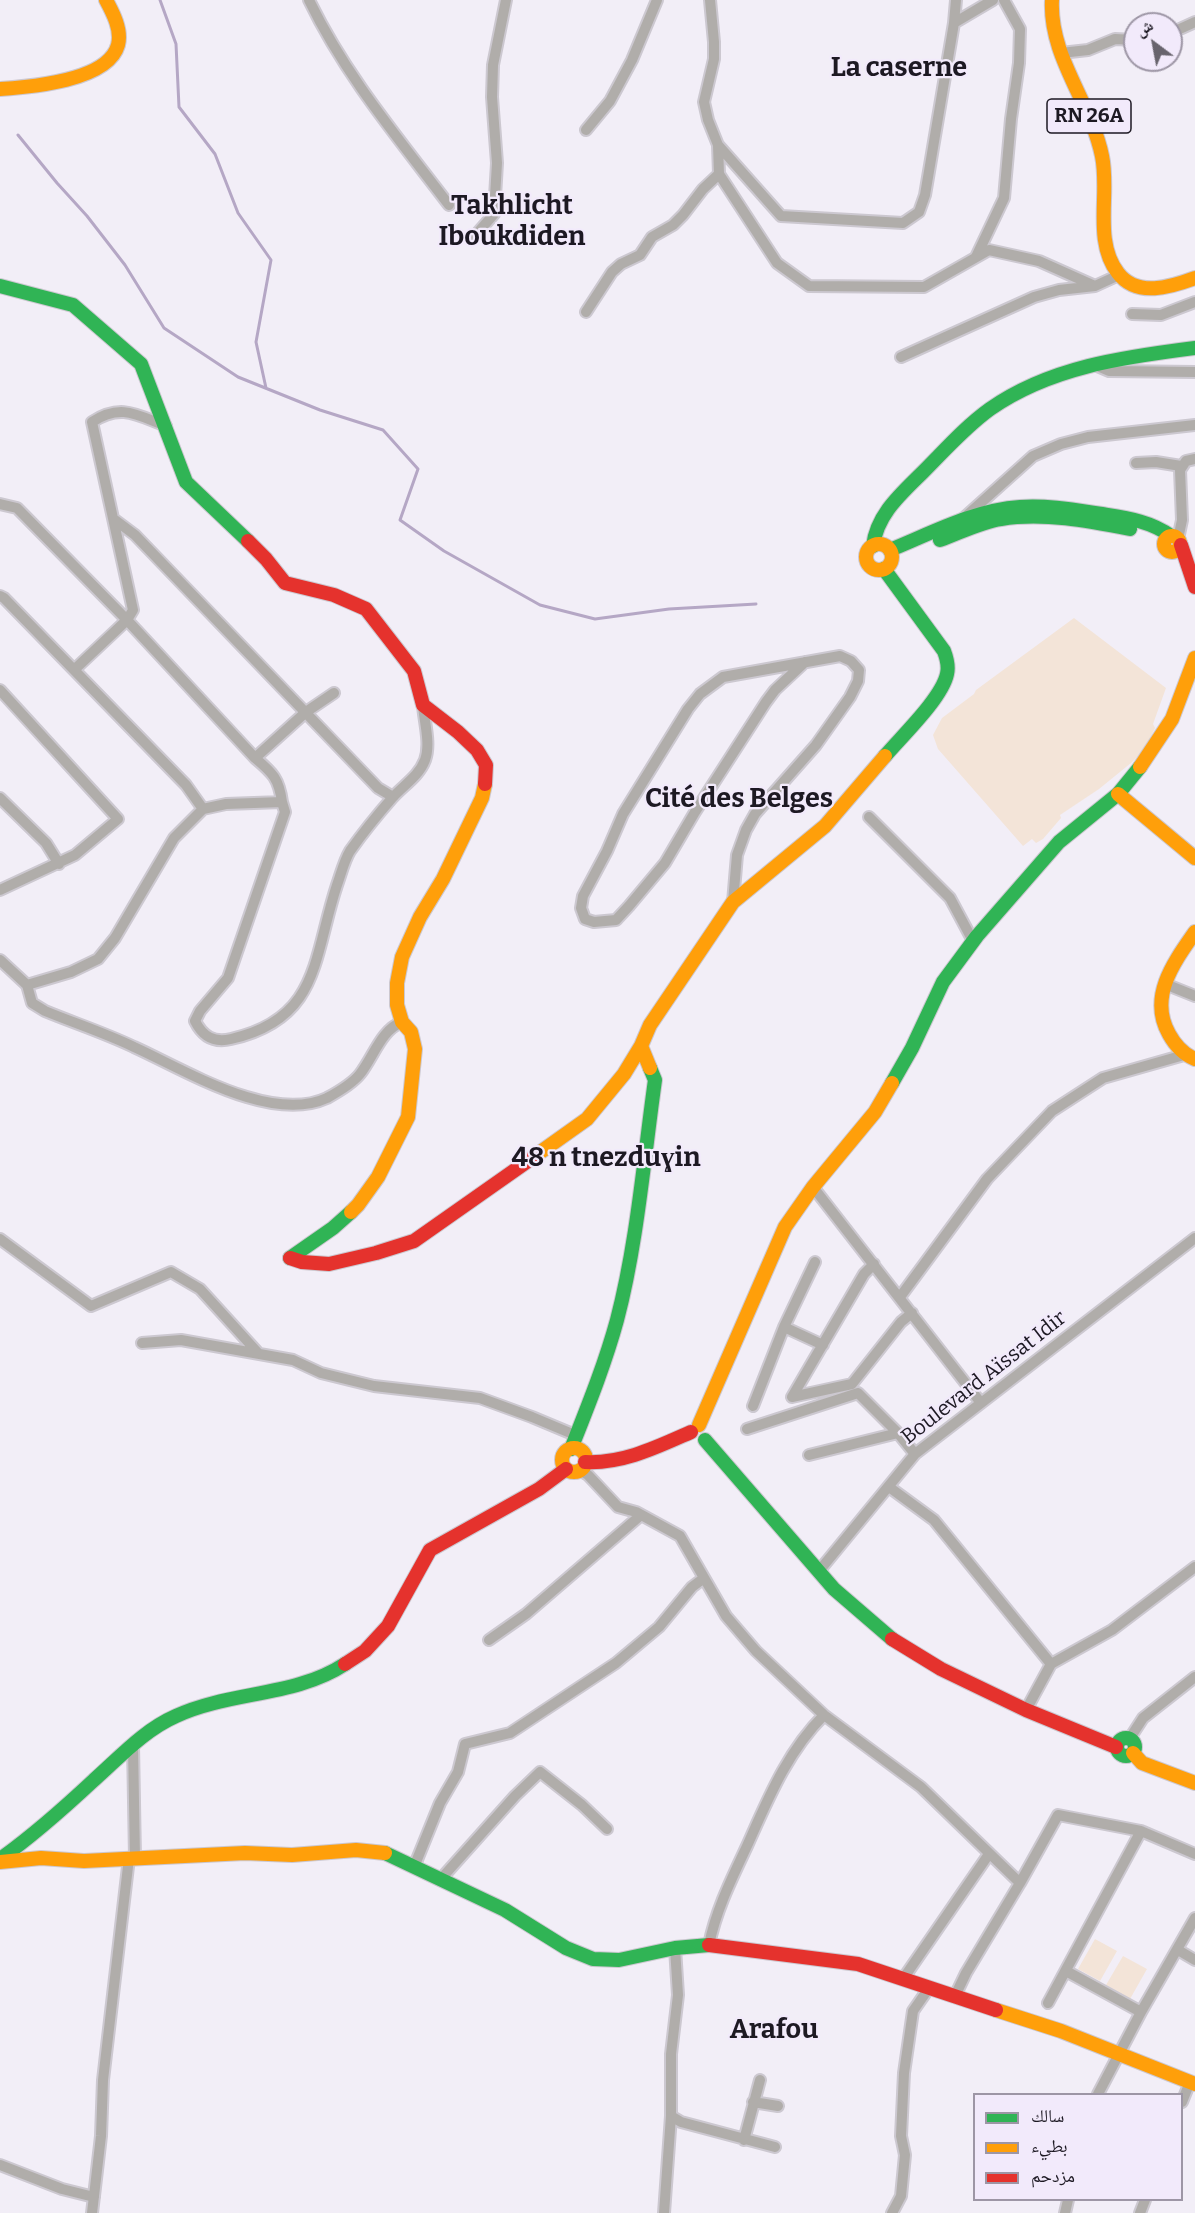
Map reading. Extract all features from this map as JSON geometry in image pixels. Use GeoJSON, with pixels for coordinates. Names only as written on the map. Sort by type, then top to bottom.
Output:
{"type":"FeatureCollection","features":[{"type":"Feature","properties":{"kind":"street"},"geometry":{"type":"LineString","coordinates":[[0,89],[48,85],[79,78],[111,57],[118,44],[119,32],[106,0]]}},
{"type":"Feature","properties":{"kind":"street"},"geometry":{"type":"LineString","coordinates":[[309,0],[332,43],[380,115],[449,205]]}},
{"type":"Feature","properties":{"kind":"street"},"geometry":{"type":"LineString","coordinates":[[474,237],[494,214],[497,163],[492,97],[493,64],[506,0]]}},
{"type":"Feature","properties":{"kind":"street"},"geometry":{"type":"LineString","coordinates":[[586,130],[610,101],[632,60],[657,0]]}},
{"type":"Feature","properties":{"kind":"street"},"geometry":{"type":"LineString","coordinates":[[710,0],[714,59],[704,102],[717,144],[719,174],[777,263],[809,286],[924,287],[989,250],[1039,261],[1095,286]]}},
{"type":"Feature","properties":{"kind":"street"},"geometry":{"type":"LineString","coordinates":[[717,144],[781,216],[903,224],[919,212],[924,195],[956,0]]}},
{"type":"Feature","properties":{"kind":"street"},"geometry":{"type":"LineString","coordinates":[[954,23],[993,0]]}},
{"type":"Feature","properties":{"kind":"street"},"geometry":{"type":"LineString","coordinates":[[976,258],[1004,198],[1019,63],[1020,29],[1004,0]]}},
{"type":"Feature","properties":{"kind":"street","name":"RN 26A"},"geometry":{"type":"LineString","coordinates":[[1052,0],[1052,21],[1061,53],[1088,112],[1102,159],[1106,237],[1110,258],[1119,275]]}},
{"type":"Feature","properties":{"kind":"street"},"geometry":{"type":"LineString","coordinates":[[1061,53],[1088,50],[1115,39],[1123,39]]}},
{"type":"Feature","properties":{"kind":"street"},"geometry":{"type":"LineString","coordinates":[[586,312],[612,272],[621,264],[640,255],[652,237],[673,225],[703,189],[719,174]]}},
{"type":"Feature","properties":{"kind":"street"},"geometry":{"type":"LineString","coordinates":[[901,357],[1034,297],[1059,290],[1095,286],[1119,275],[1137,286],[1154,288],[1171,287],[1195,278]]}},
{"type":"Feature","properties":{"kind":"street"},"geometry":{"type":"LineString","coordinates":[[0,286],[74,305],[141,364],[186,482],[266,559],[285,583],[334,595],[366,609],[414,671],[423,705],[427,743],[426,758],[418,773],[393,797],[349,852],[308,984],[292,1009],[270,1027],[226,1041],[213,1041],[200,1031],[195,1021],[200,1011],[228,978],[285,812],[280,784],[127,620],[16,508],[0,504]]}},
{"type":"Feature","properties":{"kind":"street"},"geometry":{"type":"LineString","coordinates":[[1132,314],[1161,315],[1195,302]]}},
{"type":"Feature","properties":{"kind":"street"},"geometry":{"type":"LineString","coordinates":[[1173,542],[1119,526],[1073,521],[1002,519],[983,524],[872,567],[867,561],[868,552],[873,546],[881,520],[897,498],[990,409],[1020,391],[1050,378],[1110,360],[1195,348]]}},
{"type":"Feature","properties":{"kind":"street"},"geometry":{"type":"LineString","coordinates":[[1095,365],[1109,371],[1195,372]]}},
{"type":"Feature","properties":{"kind":"street"},"geometry":{"type":"LineString","coordinates":[[75,669],[127,620],[134,610],[92,422],[104,414],[127,410],[166,426]]}},
{"type":"Feature","properties":{"kind":"street"},"geometry":{"type":"LineString","coordinates":[[961,521],[1033,456],[1061,444],[1088,437],[1195,425]]}},
{"type":"Feature","properties":{"kind":"street"},"geometry":{"type":"LineString","coordinates":[[1173,542],[1181,528],[1181,466],[1186,461],[1195,459]]}},
{"type":"Feature","properties":{"kind":"street"},"geometry":{"type":"LineString","coordinates":[[1136,463],[1156,462],[1181,466]]}},
{"type":"Feature","properties":{"kind":"street"},"geometry":{"type":"LineString","coordinates":[[889,560],[961,521],[1001,509],[1032,507],[1116,516],[1155,527],[1173,542],[1195,588]]}},
{"type":"Feature","properties":{"kind":"street"},"geometry":{"type":"LineString","coordinates":[[115,520],[135,535],[378,788],[393,797]]}},
{"type":"Feature","properties":{"kind":"street"},"geometry":{"type":"LineString","coordinates":[[423,705],[477,750],[486,765],[482,798],[443,879],[420,917],[402,957],[397,982],[397,1005],[402,1022],[411,1032],[415,1049],[408,1118],[378,1177],[358,1205],[333,1228],[290,1258],[302,1263],[329,1264],[414,1241],[587,1119],[624,1074],[641,1046],[650,1025],[733,902],[825,826],[940,692],[947,679],[949,664],[944,651],[881,544],[873,546]]}},
{"type":"Feature","properties":{"kind":"street"},"geometry":{"type":"LineString","coordinates":[[0,596],[75,669],[186,785],[203,809]]}},
{"type":"Feature","properties":{"kind":"street"},"geometry":{"type":"LineString","coordinates":[[733,902],[737,855],[746,830],[755,814],[816,745],[850,697],[858,681],[859,670],[851,661],[840,656],[805,662],[723,677],[700,694],[688,709],[623,814],[607,851],[583,896],[581,908],[585,919],[594,922],[616,920],[629,906],[665,863],[701,802],[766,702],[775,690],[805,662]]}},
{"type":"Feature","properties":{"kind":"street"},"geometry":{"type":"LineString","coordinates":[[695,1429],[785,1227],[813,1187],[881,1104],[912,1048],[943,982],[973,941],[1059,842],[1119,794],[1143,764],[1172,719],[1195,658]]}},
{"type":"Feature","properties":{"kind":"street"},"geometry":{"type":"LineString","coordinates":[[0,690],[118,819],[75,855],[0,890]]}},
{"type":"Feature","properties":{"kind":"street"},"geometry":{"type":"LineString","coordinates":[[255,758],[306,712],[334,693]]}},
{"type":"Feature","properties":{"kind":"street"},"geometry":{"type":"LineString","coordinates":[[1119,794],[1195,858]]}},
{"type":"Feature","properties":{"kind":"street"},"geometry":{"type":"LineString","coordinates":[[0,798],[46,843],[59,864]]}},
{"type":"Feature","properties":{"kind":"street"},"geometry":{"type":"LineString","coordinates":[[27,985],[72,972],[98,959],[120,929],[174,838],[203,809],[226,804],[282,802]]}},
{"type":"Feature","properties":{"kind":"street"},"geometry":{"type":"LineString","coordinates":[[869,817],[950,898],[973,941]]}},
{"type":"Feature","properties":{"kind":"street"},"geometry":{"type":"LineString","coordinates":[[900,1297],[987,1179],[1052,1111],[1103,1078],[1190,1057],[1163,1027],[1159,1000],[1174,962],[1195,932]]}},
{"type":"Feature","properties":{"kind":"street"},"geometry":{"type":"LineString","coordinates":[[0,960],[27,985],[32,1003],[45,1011],[132,1046],[244,1096],[288,1106],[303,1105],[326,1098],[344,1088],[359,1075],[391,1026],[402,1022]]}},
{"type":"Feature","properties":{"kind":"street"},"geometry":{"type":"LineString","coordinates":[[1165,984],[1195,996]]}},
{"type":"Feature","properties":{"kind":"street"},"geometry":{"type":"LineString","coordinates":[[641,1046],[655,1080],[631,1251],[618,1317],[607,1356],[573,1442],[562,1459],[588,1475],[618,1507],[641,1515],[680,1536],[726,1616],[756,1651],[824,1715],[921,1787],[1020,1883]]}},
{"type":"Feature","properties":{"kind":"street"},"geometry":{"type":"LineString","coordinates":[[813,1187],[981,1403]]}},
{"type":"Feature","properties":{"kind":"street","name":"Boulevard Aïssat Idir"},"geometry":{"type":"LineString","coordinates":[[819,1571],[915,1454],[1195,1238]]}},
{"type":"Feature","properties":{"kind":"street"},"geometry":{"type":"LineString","coordinates":[[0,1239],[90,1306],[171,1272],[200,1289],[259,1354]]}},
{"type":"Feature","properties":{"kind":"street"},"geometry":{"type":"LineString","coordinates":[[753,1406],[784,1327],[815,1262]]}},
{"type":"Feature","properties":{"kind":"street"},"geometry":{"type":"LineString","coordinates":[[874,1264],[864,1274],[792,1397],[852,1384],[901,1322],[912,1313]]}},
{"type":"Feature","properties":{"kind":"street"},"geometry":{"type":"LineString","coordinates":[[784,1327],[823,1346]]}},
{"type":"Feature","properties":{"kind":"street"},"geometry":{"type":"LineString","coordinates":[[142,1343],[181,1340],[293,1360],[321,1372],[374,1386],[480,1398],[532,1417],[573,1442],[577,1449],[583,1452],[577,1467]]}},
{"type":"Feature","properties":{"kind":"street"},"geometry":{"type":"LineString","coordinates":[[747,1429],[858,1393],[898,1433],[915,1454]]}},
{"type":"Feature","properties":{"kind":"street"},"geometry":{"type":"LineString","coordinates":[[0,1860],[27,1840],[152,1729],[184,1712],[292,1686],[336,1671],[359,1655],[380,1635],[397,1614],[420,1563],[430,1551],[577,1467],[623,1459],[704,1425],[708,1431],[705,1440],[834,1589],[884,1634],[941,1669],[1026,1710],[1116,1747]]}},
{"type":"Feature","properties":{"kind":"street"},"geometry":{"type":"LineString","coordinates":[[809,1455],[898,1433]]}},
{"type":"Feature","properties":{"kind":"street"},"geometry":{"type":"LineString","coordinates":[[889,1487],[934,1520],[1052,1664]]}},
{"type":"Feature","properties":{"kind":"street"},"geometry":{"type":"LineString","coordinates":[[489,1640],[526,1614],[641,1515]]}},
{"type":"Feature","properties":{"kind":"street"},"geometry":{"type":"LineString","coordinates":[[1026,1710],[1052,1664],[1112,1630],[1195,1567]]}},
{"type":"Feature","properties":{"kind":"street"},"geometry":{"type":"LineString","coordinates":[[414,1868],[440,1803],[458,1772],[465,1744],[510,1733],[616,1663],[659,1627],[692,1587],[704,1578]]}},
{"type":"Feature","properties":{"kind":"street"},"geometry":{"type":"LineString","coordinates":[[1133,1753],[1124,1756],[1118,1753],[1116,1747],[1120,1740],[1130,1738],[1143,1718],[1195,1677]]}},
{"type":"Feature","properties":{"kind":"street"},"geometry":{"type":"LineString","coordinates":[[710,1945],[714,1921],[770,1791],[803,1739],[824,1715]]}},
{"type":"Feature","properties":{"kind":"street"},"geometry":{"type":"LineString","coordinates":[[1130,1738],[1134,1743],[1133,1753]]}},
{"type":"Feature","properties":{"kind":"street"},"geometry":{"type":"LineString","coordinates":[[92,2213],[101,2136],[103,2080],[132,1858],[133,1745]]}},
{"type":"Feature","properties":{"kind":"street"},"geometry":{"type":"LineString","coordinates":[[1133,1753],[1142,1762],[1195,1783]]}},
{"type":"Feature","properties":{"kind":"street"},"geometry":{"type":"LineString","coordinates":[[440,1880],[514,1796],[540,1772],[582,1805],[607,1829]]}},
{"type":"Feature","properties":{"kind":"street"},"geometry":{"type":"LineString","coordinates":[[955,1996],[966,1973],[1058,1815],[1141,1830],[1195,1854]]}},
{"type":"Feature","properties":{"kind":"street"},"geometry":{"type":"LineString","coordinates":[[1048,2003],[1141,1830]]}},
{"type":"Feature","properties":{"kind":"street"},"geometry":{"type":"LineString","coordinates":[[0,1860],[41,1858],[84,1862],[245,1853],[292,1855],[356,1850],[382,1852],[505,1910],[566,1948],[593,1959],[619,1960],[675,1948],[710,1945],[858,1964],[1060,2031],[1192,2083],[1183,2100]]}},
{"type":"Feature","properties":{"kind":"street"},"geometry":{"type":"LineString","coordinates":[[903,1979],[989,1854]]}},
{"type":"Feature","properties":{"kind":"street"},"geometry":{"type":"LineString","coordinates":[[1099,2093],[1195,1918]]}},
{"type":"Feature","properties":{"kind":"street"},"geometry":{"type":"LineString","coordinates":[[664,2213],[671,2116],[671,2054],[678,1995],[675,1948]]}},
{"type":"Feature","properties":{"kind":"street"},"geometry":{"type":"LineString","coordinates":[[1178,1950],[1195,1960]]}},
{"type":"Feature","properties":{"kind":"street"},"geometry":{"type":"LineString","coordinates":[[1066,1971],[1142,2012]]}},
{"type":"Feature","properties":{"kind":"street"},"geometry":{"type":"LineString","coordinates":[[892,2213],[901,2196],[905,2155],[901,2136],[904,2073],[913,2011],[929,1988]]}},
{"type":"Feature","properties":{"kind":"street"},"geometry":{"type":"LineString","coordinates":[[744,2140],[760,2080]]}},
{"type":"Feature","properties":{"kind":"street"},"geometry":{"type":"LineString","coordinates":[[753,2102],[778,2106]]}},
{"type":"Feature","properties":{"kind":"street"},"geometry":{"type":"LineString","coordinates":[[671,2116],[681,2122],[775,2147]]}},
{"type":"Feature","properties":{"kind":"street"},"geometry":{"type":"LineString","coordinates":[[0,2165],[62,2189],[94,2197]]}},
{"type":"Feature","properties":{"kind":"shaded area"},"geometry":{"type":"Polygon","coordinates":[[[1074,618],[1166,688],[1153,724],[1155,728],[1144,750],[1099,789],[1060,815],[1061,818],[1043,839],[1036,843],[1032,839],[1023,846],[938,749],[933,735],[942,718],[1074,618]]]}},
{"type":"Feature","properties":{"kind":"shaded area"},"geometry":{"type":"Polygon","coordinates":[[[1095,1939],[1117,1951],[1100,1981],[1078,1969],[1095,1939]]]}},
{"type":"Feature","properties":{"kind":"shaded area"},"geometry":{"type":"Polygon","coordinates":[[[1123,1956],[1147,1969],[1130,1999],[1106,1985],[1123,1956]]]}},
{"type":"Feature","properties":{"kind":"waterway"},"geometry":{"type":"LineString","coordinates":[[160,0],[176,44],[179,107],[215,154],[238,213],[271,260],[256,342],[266,388]]}},
{"type":"Feature","properties":{"kind":"waterway"},"geometry":{"type":"LineString","coordinates":[[18,135],[125,265],[164,328],[238,377],[320,410],[383,430],[418,469],[400,520],[444,551],[540,605],[595,619],[669,609],[756,604]]}},
{"type":"Feature","properties":{"kind":"traffic: fast"},"geometry":{"type":"LineString","coordinates":[[0,286],[73,305],[141,364],[186,482],[248,541]]}},
{"type":"Feature","properties":{"kind":"traffic: fast"},"geometry":{"type":"LineString","coordinates":[[873,546],[879,524],[891,505],[955,439],[990,409],[1037,383],[1088,366],[1141,355],[1195,348]]}},
{"type":"Feature","properties":{"kind":"traffic: fast"},"geometry":{"type":"LineString","coordinates":[[890,550],[970,517],[1020,507],[1061,508],[1120,517],[1147,524],[1171,536]]}},
{"type":"Feature","properties":{"kind":"traffic: fast"},"geometry":{"type":"LineString","coordinates":[[940,540],[985,523],[1033,516],[1066,518],[1130,529]]}},
{"type":"Feature","properties":{"kind":"traffic: fast"},"geometry":{"type":"LineString","coordinates":[[884,569],[944,651],[948,668],[944,684],[938,694],[885,756]]}},
{"type":"Feature","properties":{"kind":"traffic: fast"},"geometry":{"type":"LineString","coordinates":[[892,1083],[912,1048],[943,982],[977,936],[1059,842],[1118,794],[1140,767]]}},
{"type":"Feature","properties":{"kind":"traffic: fast"},"geometry":{"type":"LineString","coordinates":[[571,1449],[607,1353],[624,1291],[635,1231],[655,1080],[650,1068]]}},
{"type":"Feature","properties":{"kind":"traffic: fast"},"geometry":{"type":"LineString","coordinates":[[290,1258],[333,1228],[351,1212]]}},
{"type":"Feature","properties":{"kind":"traffic: fast"},"geometry":{"type":"LineString","coordinates":[[705,1440],[834,1589],[892,1639]]}},
{"type":"Feature","properties":{"kind":"traffic: fast"},"geometry":{"type":"LineString","coordinates":[[0,1859],[48,1821],[133,1745],[164,1722],[218,1702],[305,1683],[345,1664]]}},
{"type":"Feature","properties":{"kind":"traffic: fast"},"geometry":{"type":"LineString","coordinates":[[1122,1738],[1130,1738],[1135,1743],[1135,1747],[1133,1754],[1122,1756],[1117,1751],[1117,1743],[1122,1738]]}},
{"type":"Feature","properties":{"kind":"traffic: fast"},"geometry":{"type":"LineString","coordinates":[[385,1853],[505,1910],[566,1948],[593,1959],[619,1960],[675,1948],[709,1945]]}},
{"type":"Feature","properties":{"kind":"traffic: slow"},"geometry":{"type":"LineString","coordinates":[[0,89],[48,84],[100,67],[111,57],[119,39],[118,28],[106,0]]}},
{"type":"Feature","properties":{"kind":"traffic: slow"},"geometry":{"type":"LineString","coordinates":[[1052,0],[1057,41],[1097,136],[1102,156],[1104,232],[1110,260],[1126,281],[1144,288],[1176,285],[1195,278]]}},
{"type":"Feature","properties":{"kind":"traffic: slow"},"geometry":{"type":"LineString","coordinates":[[1169,536],[1175,536],[1180,544],[1178,550],[1169,552],[1164,547],[1164,541],[1169,536]]}},
{"type":"Feature","properties":{"kind":"traffic: slow"},"geometry":{"type":"LineString","coordinates":[[879,544],[888,548],[892,557],[888,566],[879,570],[870,566],[866,557],[870,548],[879,544]]}},
{"type":"Feature","properties":{"kind":"traffic: slow"},"geometry":{"type":"LineString","coordinates":[[1140,767],[1172,719],[1195,658]]}},
{"type":"Feature","properties":{"kind":"traffic: slow"},"geometry":{"type":"LineString","coordinates":[[650,1068],[641,1046],[650,1025],[733,902],[825,826],[885,756]]}},
{"type":"Feature","properties":{"kind":"traffic: slow"},"geometry":{"type":"LineString","coordinates":[[351,1212],[378,1177],[408,1117],[415,1049],[411,1032],[402,1022],[397,1005],[397,983],[402,957],[420,917],[443,879],[482,798],[485,784]]}},
{"type":"Feature","properties":{"kind":"traffic: slow"},"geometry":{"type":"LineString","coordinates":[[1118,794],[1195,858]]}},
{"type":"Feature","properties":{"kind":"traffic: slow"},"geometry":{"type":"LineString","coordinates":[[1195,932],[1179,955],[1166,980],[1161,1007],[1163,1020],[1171,1038],[1183,1052],[1195,1059]]}},
{"type":"Feature","properties":{"kind":"traffic: slow"},"geometry":{"type":"LineString","coordinates":[[535,1156],[587,1119],[624,1074],[641,1046]]}},
{"type":"Feature","properties":{"kind":"traffic: slow"},"geometry":{"type":"LineString","coordinates":[[699,1425],[785,1227],[813,1187],[875,1112],[892,1083]]}},
{"type":"Feature","properties":{"kind":"traffic: slow"},"geometry":{"type":"LineString","coordinates":[[574,1448],[582,1452],[586,1460],[582,1468],[574,1472],[566,1468],[562,1460],[566,1452],[574,1448]]}},
{"type":"Feature","properties":{"kind":"traffic: slow"},"geometry":{"type":"LineString","coordinates":[[1133,1753],[1142,1763],[1195,1783]]}},
{"type":"Feature","properties":{"kind":"traffic: slow"},"geometry":{"type":"LineString","coordinates":[[0,1862],[41,1858],[84,1861],[245,1853],[292,1855],[356,1850],[385,1853]]}},
{"type":"Feature","properties":{"kind":"traffic: slow"},"geometry":{"type":"LineString","coordinates":[[996,2010],[1061,2031],[1195,2084]]}},
{"type":"Feature","properties":{"kind":"traffic: jam"},"geometry":{"type":"LineString","coordinates":[[248,541],[285,583],[334,595],[366,609],[414,671],[423,705],[477,750],[486,765],[485,784]]}},
{"type":"Feature","properties":{"kind":"traffic: jam"},"geometry":{"type":"LineString","coordinates":[[1181,545],[1195,587]]}},
{"type":"Feature","properties":{"kind":"traffic: jam"},"geometry":{"type":"LineString","coordinates":[[290,1258],[302,1262],[329,1264],[414,1241],[535,1156]]}},
{"type":"Feature","properties":{"kind":"traffic: jam"},"geometry":{"type":"LineString","coordinates":[[585,1462],[626,1457],[653,1449],[691,1432]]}},
{"type":"Feature","properties":{"kind":"traffic: jam"},"geometry":{"type":"LineString","coordinates":[[345,1664],[365,1651],[388,1626],[430,1550],[539,1489],[566,1469]]}},
{"type":"Feature","properties":{"kind":"traffic: jam"},"geometry":{"type":"LineString","coordinates":[[892,1639],[941,1669],[1026,1710],[1116,1747]]}},
{"type":"Feature","properties":{"kind":"traffic: jam"},"geometry":{"type":"LineString","coordinates":[[709,1945],[858,1964],[996,2010]]}},
{"type":"Feature","properties":{"kind":"district","name":"La caserne"},"geometry":{"type":"Point","coordinates":[899,68]}},
{"type":"Feature","properties":{"kind":"district","name":"Takhlicht Iboukdiden"},"geometry":{"type":"Point","coordinates":[512,222]}},
{"type":"Feature","properties":{"kind":"district","name":"Cité des Belges"},"geometry":{"type":"Point","coordinates":[739,799]}},
{"type":"Feature","properties":{"kind":"district","name":"48 n tnezduɣin"},"geometry":{"type":"Point","coordinates":[606,1158]}},
{"type":"Feature","properties":{"kind":"district","name":"Arafou"},"geometry":{"type":"Point","coordinates":[774,2030]}}]}
